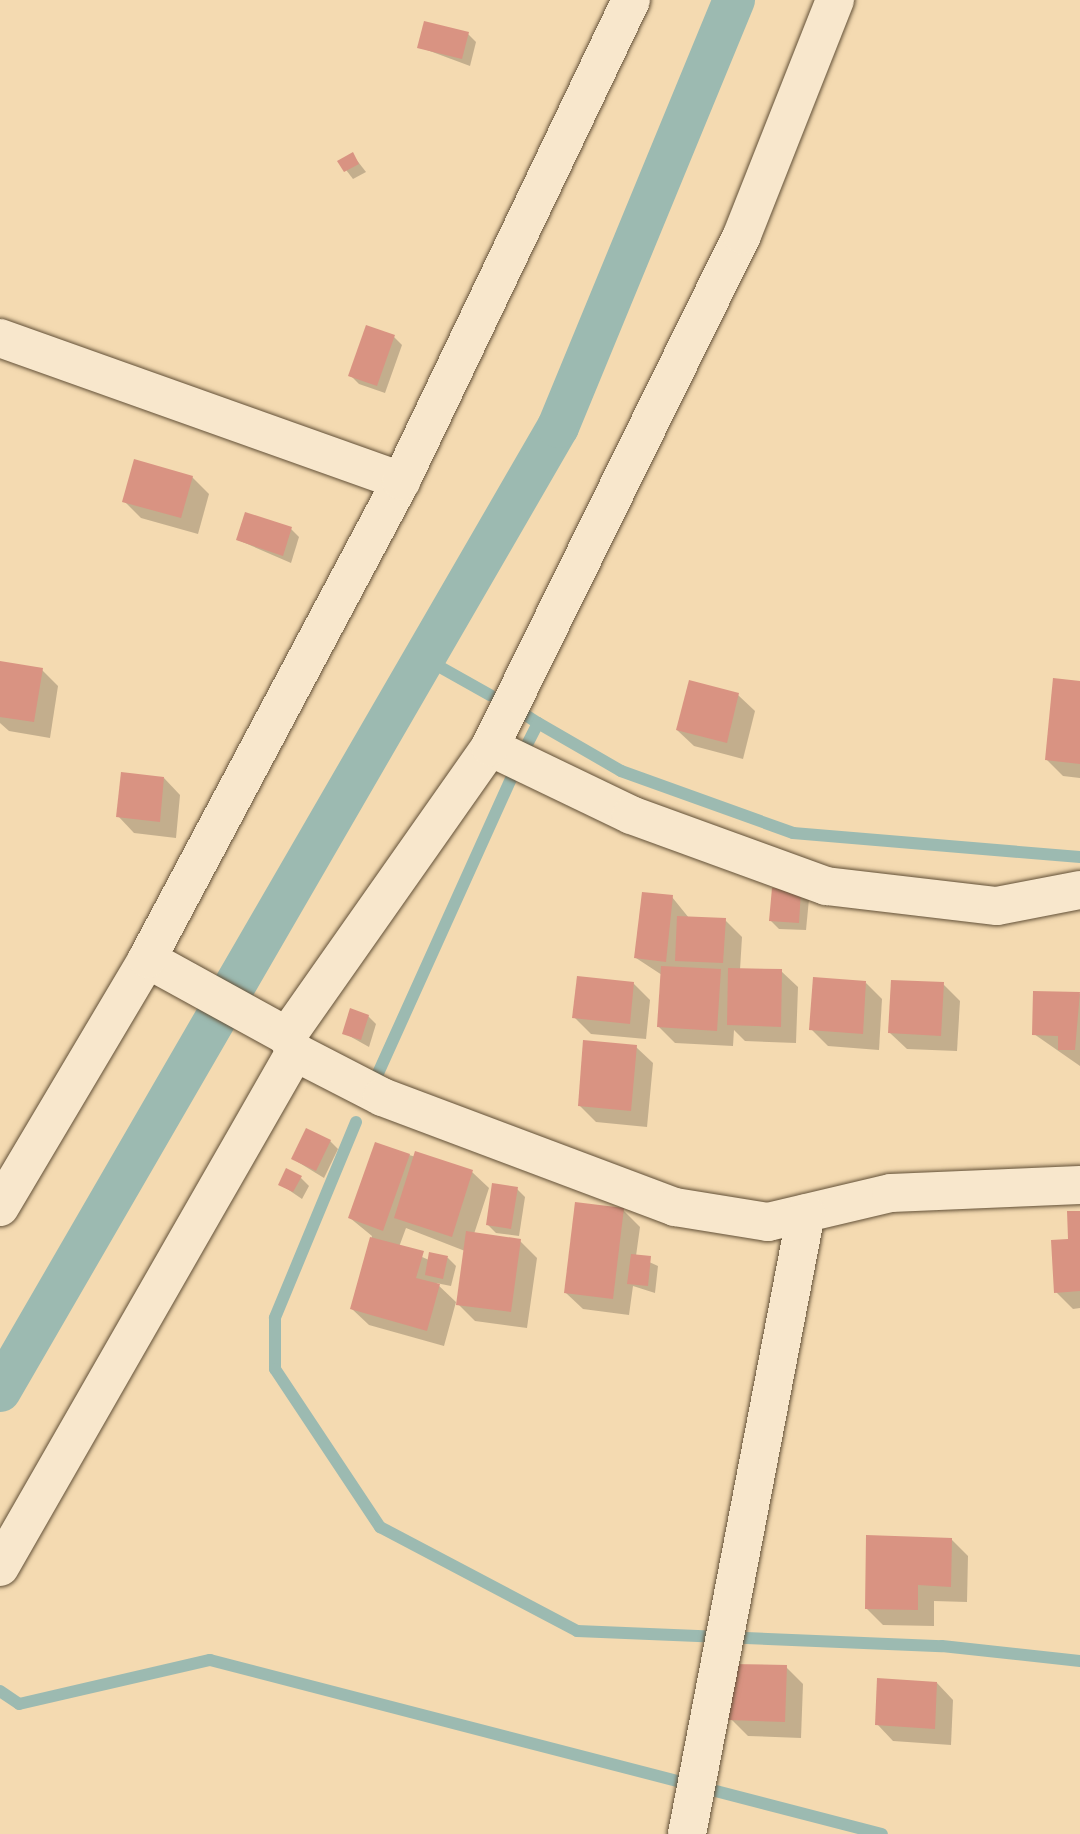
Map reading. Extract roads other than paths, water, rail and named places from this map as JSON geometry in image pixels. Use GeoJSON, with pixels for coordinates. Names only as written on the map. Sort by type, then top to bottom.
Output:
{"type":"FeatureCollection","features":[{"type":"Feature","properties":{"kind":"street"},"geometry":{"type":"LineString","coordinates":[[0,1207],[147,959],[401,481],[631,0]]}},
{"type":"Feature","properties":{"kind":"street"},"geometry":{"type":"LineString","coordinates":[[0,1567],[291,1044],[490,747],[742,235],[835,0]]}},
{"type":"Feature","properties":{"kind":"street"},"geometry":{"type":"LineString","coordinates":[[0,338],[401,481]]}},
{"type":"Feature","properties":{"kind":"street"},"geometry":{"type":"LineString","coordinates":[[490,747],[631,815],[826,886],[998,906],[1080,890]]}},
{"type":"Feature","properties":{"kind":"street"},"geometry":{"type":"LineString","coordinates":[[147,959],[187,980],[382,1097],[675,1207],[768,1222],[891,1193],[1080,1185]]}},
{"type":"Feature","properties":{"kind":"street"},"geometry":{"type":"LineString","coordinates":[[692,1805],[806,1213]]}},
{"type":"Feature","properties":{"kind":"waterway"},"geometry":{"type":"LineString","coordinates":[[0,1391],[558,427],[734,0]]}},
{"type":"Feature","properties":{"kind":"waterway"},"geometry":{"type":"LineString","coordinates":[[424,658],[490,695]]}},
{"type":"Feature","properties":{"kind":"waterway"},"geometry":{"type":"LineString","coordinates":[[524,714],[538,723],[524,751]]}},
{"type":"Feature","properties":{"kind":"waterway"},"geometry":{"type":"LineString","coordinates":[[538,723],[621,771],[793,833],[1080,857]]}},
{"type":"Feature","properties":{"kind":"waterway"},"geometry":{"type":"LineString","coordinates":[[375,1080],[512,776]]}},
{"type":"Feature","properties":{"kind":"waterway"},"geometry":{"type":"LineString","coordinates":[[356,1122],[275,1318],[275,1369],[380,1527],[577,1631],[942,1646],[1080,1661]]}},
{"type":"Feature","properties":{"kind":"waterway"},"geometry":{"type":"LineString","coordinates":[[0,1691],[19,1704],[210,1660],[882,1834]]}}]}
